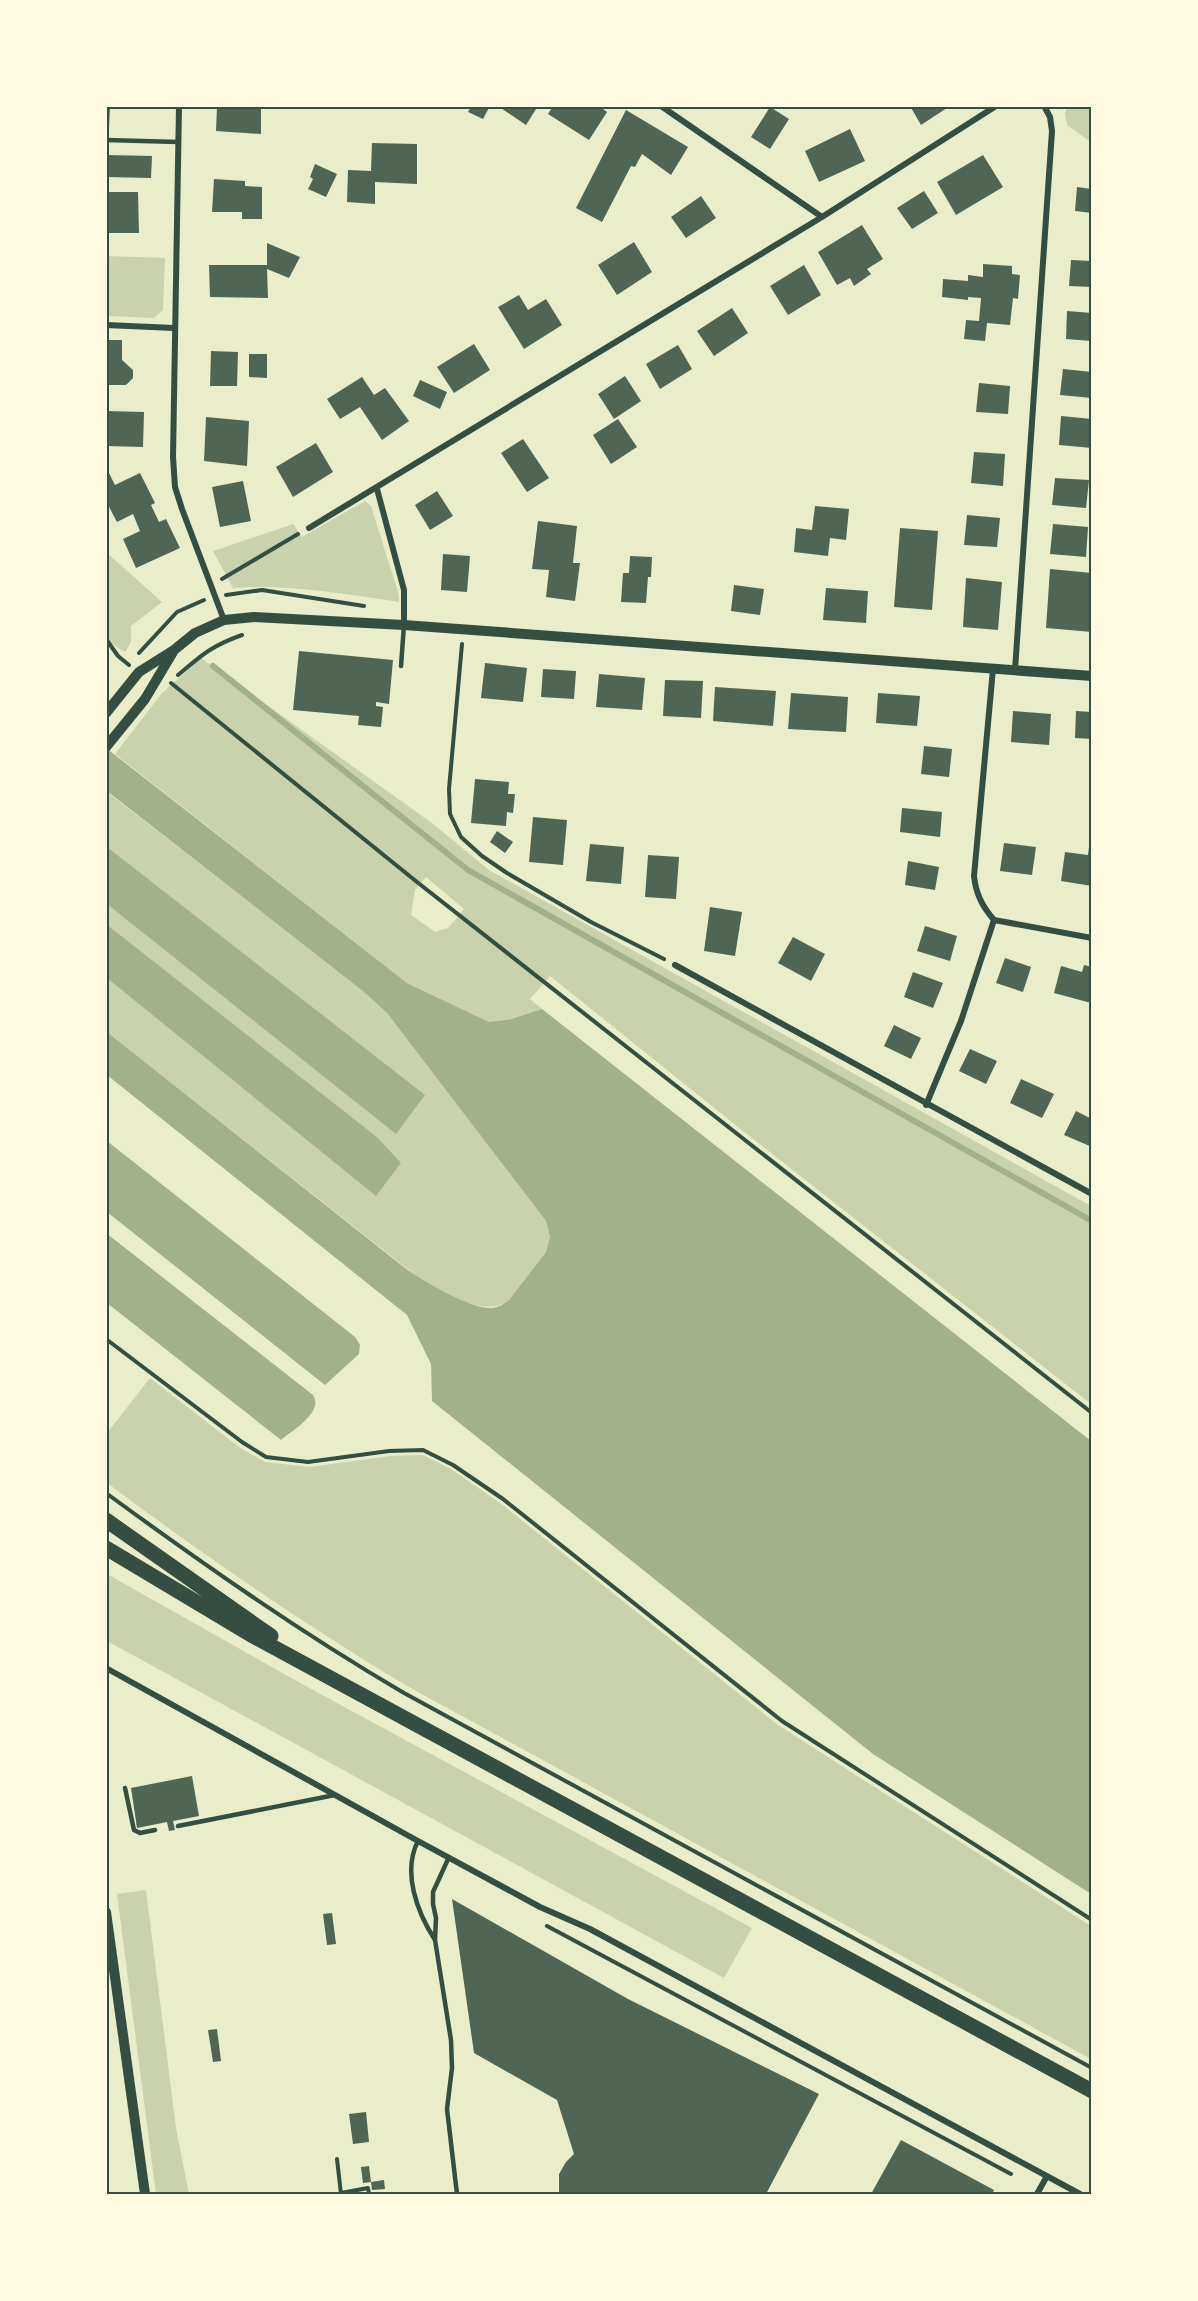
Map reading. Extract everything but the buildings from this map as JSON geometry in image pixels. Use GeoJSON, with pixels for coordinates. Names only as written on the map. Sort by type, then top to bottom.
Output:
{"type":"FeatureCollection","features":[{"type":"Feature","properties":{"kind":"main road"},"geometry":{"type":"LineString","coordinates":[[106,1521],[338,1682]]}},
{"type":"Feature","properties":{"kind":"main road"},"geometry":{"type":"LineString","coordinates":[[106,1548],[215,1614],[338,1682],[1092,2091]]}},
{"type":"Feature","properties":{"kind":"street"},"geometry":{"type":"LineString","coordinates":[[179,106],[172,457],[175,487],[182,509],[224,620]]}},
{"type":"Feature","properties":{"kind":"street"},"geometry":{"type":"LineString","coordinates":[[661,106],[822,217]]}},
{"type":"Feature","properties":{"kind":"street"},"geometry":{"type":"LineString","coordinates":[[309,528],[377,489],[822,217],[996,106]]}},
{"type":"Feature","properties":{"kind":"street"},"geometry":{"type":"LineString","coordinates":[[1015,670],[1052,131],[1050,117],[1044,106]]}},
{"type":"Feature","properties":{"kind":"street"},"geometry":{"type":"LineString","coordinates":[[106,325],[174,328]]}},
{"type":"Feature","properties":{"kind":"street"},"geometry":{"type":"LineString","coordinates":[[377,489],[404,590],[404,625]]}},
{"type":"Feature","properties":{"kind":"street"},"geometry":{"type":"LineString","coordinates":[[106,713],[139,672],[174,650],[195,633],[224,620],[254,616],[463,629],[1092,676]]}},
{"type":"Feature","properties":{"kind":"street"},"geometry":{"type":"LineString","coordinates":[[107,746],[144,699],[174,650]]}},
{"type":"Feature","properties":{"kind":"street"},"geometry":{"type":"LineString","coordinates":[[993,669],[974,876],[976,891],[984,909],[994,920],[1092,938]]}},
{"type":"Feature","properties":{"kind":"street"},"geometry":{"type":"LineString","coordinates":[[926,1105],[961,1021],[994,920]]}},
{"type":"Feature","properties":{"kind":"street"},"geometry":{"type":"LineString","coordinates":[[675,965],[926,1105],[1092,1194]]}},
{"type":"Feature","properties":{"kind":"street"},"geometry":{"type":"LineString","coordinates":[[106,1668],[540,1907],[590,1929],[1080,2194]]}},
{"type":"Feature","properties":{"kind":"street"},"geometry":{"type":"LineString","coordinates":[[106,1912],[145,2194]]}},
{"type":"Feature","properties":{"kind":"street"},"geometry":{"type":"LineString","coordinates":[[1038,2192],[1047,2176]]}},
{"type":"Feature","properties":{"kind":"lane"},"geometry":{"type":"LineString","coordinates":[[106,140],[178,142]]}},
{"type":"Feature","properties":{"kind":"lane"},"geometry":{"type":"LineString","coordinates":[[401,666],[404,625]]}},
{"type":"Feature","properties":{"kind":"lane"},"geometry":{"type":"LineString","coordinates":[[125,1788],[134,1830],[140,1833],[155,1830]]}},
{"type":"Feature","properties":{"kind":"lane"},"geometry":{"type":"LineString","coordinates":[[178,1826],[337,1795]]}},
{"type":"Feature","properties":{"kind":"lane"},"geometry":{"type":"LineString","coordinates":[[418,1840],[412,1853],[411,1872],[422,1919],[435,1940]]}},
{"type":"Feature","properties":{"kind":"lane"},"geometry":{"type":"LineString","coordinates":[[449,1857],[433,1892],[436,1918],[435,1940],[451,2040],[452,2068],[447,2109],[457,2194]]}},
{"type":"Feature","properties":{"kind":"path"},"geometry":{"type":"LineString","coordinates":[[212,585],[309,528]]}},
{"type":"Feature","properties":{"kind":"path"},"geometry":{"type":"LineString","coordinates":[[463,629],[449,789],[450,814],[461,837],[482,856],[507,873],[591,922],[675,965]]}},
{"type":"Feature","properties":{"kind":"path"},"geometry":{"type":"LineString","coordinates":[[250,634],[218,644],[199,656],[170,682],[417,882],[1092,1413]]}},
{"type":"Feature","properties":{"kind":"path"},"geometry":{"type":"LineString","coordinates":[[106,639],[118,656],[139,672]]}},
{"type":"Feature","properties":{"kind":"path"},"geometry":{"type":"LineString","coordinates":[[106,1339],[242,1442],[266,1457],[309,1462],[389,1451],[423,1450],[453,1465],[503,1499],[782,1720],[1092,1920]]}},
{"type":"Feature","properties":{"kind":"path"},"geometry":{"type":"LineString","coordinates":[[106,1493],[202,1563],[338,1654],[394,1687],[1092,2068]]}},
{"type":"Feature","properties":{"kind":"path"},"geometry":{"type":"LineString","coordinates":[[544,1925],[1038,2192]]}},
{"type":"Feature","properties":{"kind":"path"},"geometry":{"type":"LineString","coordinates":[[337,2159],[341,2194],[368,2188],[369,2194]]}},
{"type":"Feature","properties":{"kind":"shaded area"},"geometry":{"type":"Polygon","coordinates":[[[1067,107],[1091,107],[1091,142],[1067,125],[1065,113],[1067,107]]]}},
{"type":"Feature","properties":{"kind":"shaded area"},"geometry":{"type":"Polygon","coordinates":[[[107,256],[165,258],[163,310],[154,318],[107,316],[107,256]]]}},
{"type":"Feature","properties":{"kind":"shaded area"},"geometry":{"type":"Polygon","coordinates":[[[365,501],[371,506],[398,592],[399,602],[275,587],[233,588],[213,551],[293,524],[302,537],[365,501]]]}},
{"type":"Feature","properties":{"kind":"shaded area"},"geometry":{"type":"Polygon","coordinates":[[[107,553],[162,602],[131,626],[131,642],[125,652],[107,641],[107,553]]]}},
{"type":"Feature","properties":{"kind":"shaded area"},"geometry":{"type":"Polygon","coordinates":[[[201,658],[432,823],[489,870],[1091,1206],[1091,1404],[748,1135],[550,976],[530,999],[542,1009],[511,1019],[489,1022],[407,983],[115,754],[162,693],[201,658]],[[426,877],[415,890],[411,915],[435,932],[448,928],[464,909],[426,877]]]}},
{"type":"Feature","properties":{"kind":"shaded area"},"geometry":{"type":"Polygon","coordinates":[[[106,748],[407,983],[489,1022],[511,1019],[542,1009],[1091,1441],[1091,1894],[873,1754],[432,1401],[431,1364],[407,1315],[107,1075],[107,1032],[405,1268],[434,1286],[472,1304],[492,1308],[509,1300],[546,1252],[550,1237],[546,1221],[387,1013],[364,992],[107,791],[106,748]]]}},
{"type":"Feature","properties":{"kind":"shaded area"},"geometry":{"type":"Polygon","coordinates":[[[106,791],[364,992],[387,1013],[546,1221],[550,1237],[546,1252],[509,1300],[489,1307],[478,1306],[455,1298],[424,1282],[107,1032],[106,791]]]}},
{"type":"Feature","properties":{"kind":"shaded area"},"geometry":{"type":"Polygon","coordinates":[[[107,847],[425,1095],[396,1134],[107,904],[107,847]]]}},
{"type":"Feature","properties":{"kind":"shaded area"},"geometry":{"type":"Polygon","coordinates":[[[106,924],[378,1138],[401,1163],[376,1196],[107,978],[106,924]]]}},
{"type":"Feature","properties":{"kind":"shaded area"},"geometry":{"type":"Polygon","coordinates":[[[107,1141],[355,1337],[360,1345],[359,1354],[325,1385],[107,1212],[107,1141]]]}},
{"type":"Feature","properties":{"kind":"shaded area"},"geometry":{"type":"Polygon","coordinates":[[[106,1233],[313,1395],[314,1408],[306,1420],[281,1440],[107,1303],[106,1233]]]}},
{"type":"Feature","properties":{"kind":"shaded area"},"geometry":{"type":"Polygon","coordinates":[[[150,1378],[239,1447],[265,1462],[310,1467],[390,1456],[423,1455],[451,1469],[500,1503],[778,1725],[1091,1926],[1091,2059],[407,1686],[217,1563],[107,1483],[107,1433],[150,1378]]]}},
{"type":"Feature","properties":{"kind":"shaded area"},"geometry":{"type":"Polygon","coordinates":[[[107,1574],[302,1684],[752,1928],[724,1978],[107,1641],[107,1574]]]}},
{"type":"Feature","properties":{"kind":"shaded area"},"geometry":{"type":"Polygon","coordinates":[[[146,1890],[176,2128],[189,2194],[156,2194],[117,1894],[146,1890]]]}},
{"type":"Feature","properties":{"kind":"waterway"},"geometry":{"type":"LineString","coordinates":[[213,666],[468,870],[1092,1221]]}}]}
